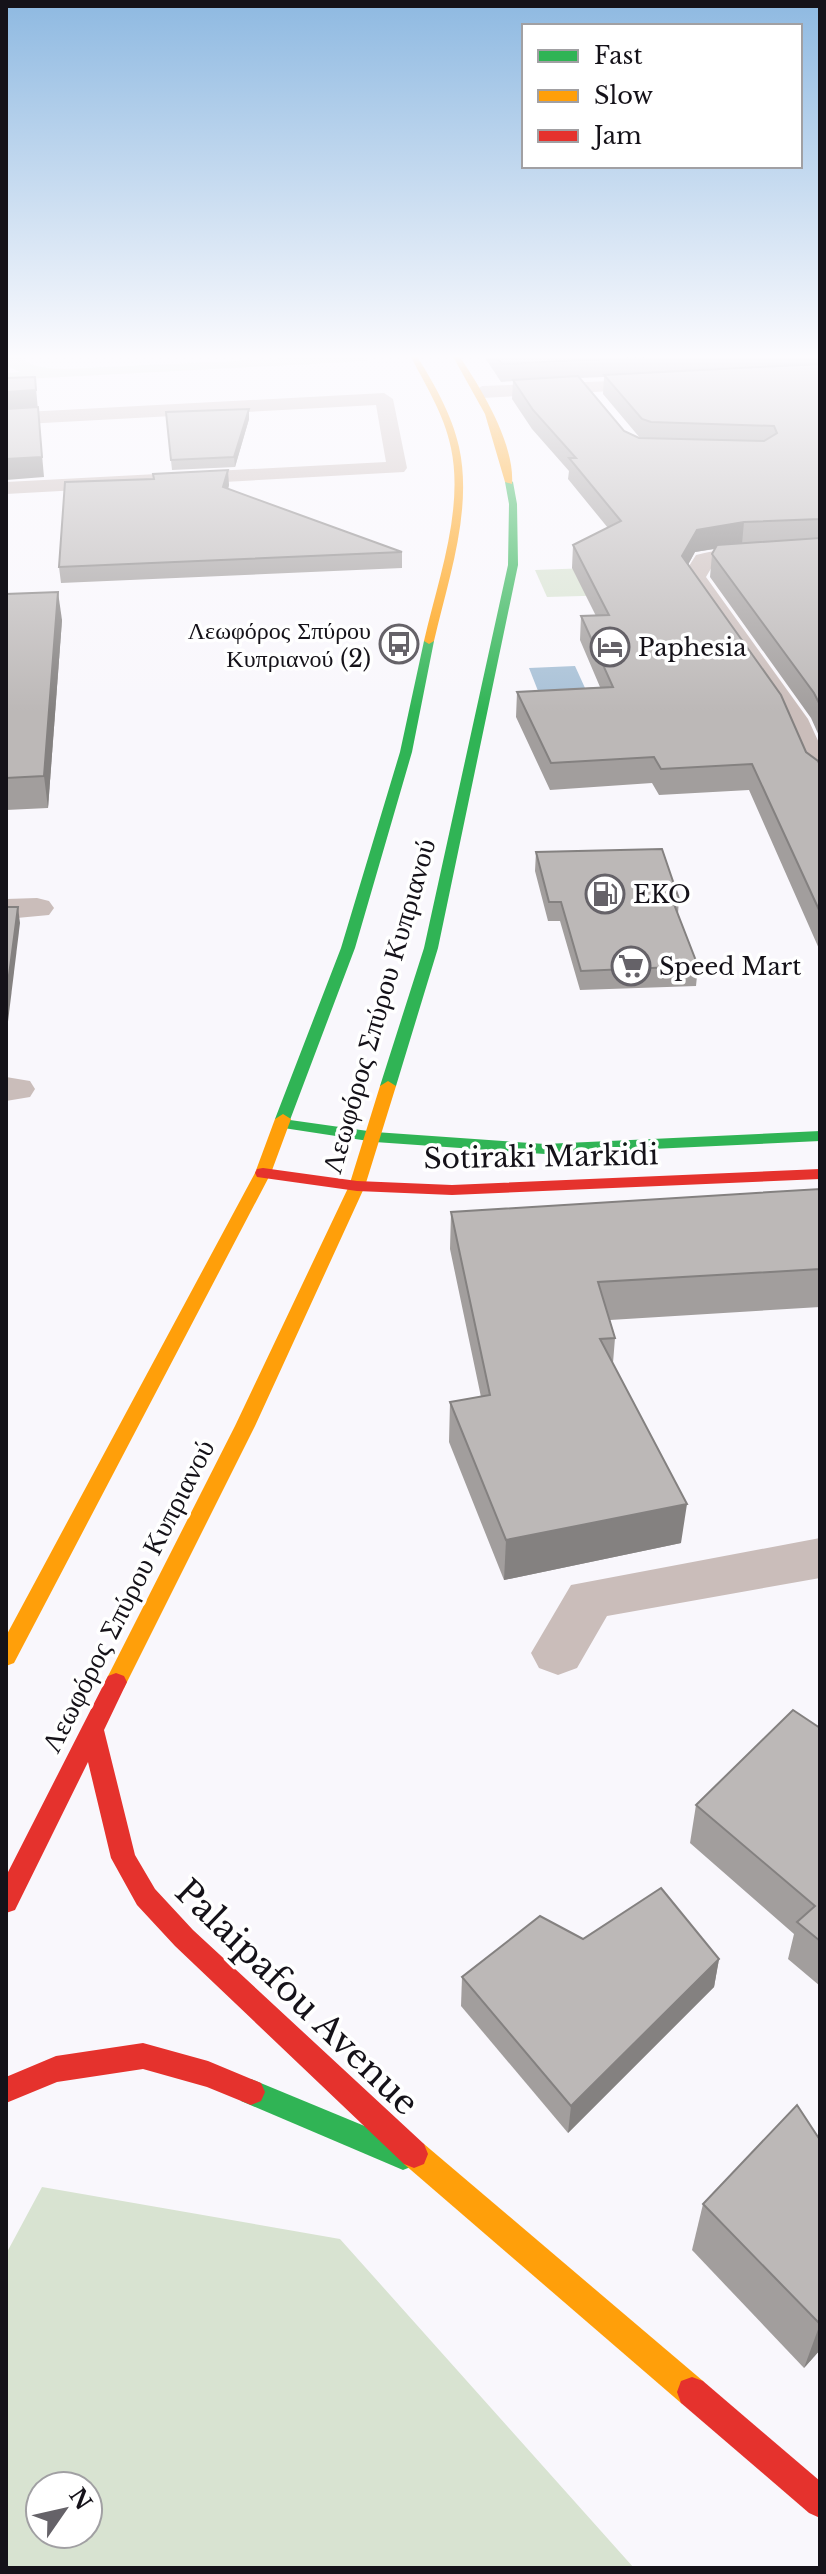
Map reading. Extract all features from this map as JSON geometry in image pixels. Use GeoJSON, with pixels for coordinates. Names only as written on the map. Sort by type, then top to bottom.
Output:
{"type":"FeatureCollection","features":[{"type":"Feature","properties":{"kind":"main road","name":"Λεωφόρος Σπύρου Κυπριανού"},"geometry":{"type":"LineString","coordinates":[[6,1657],[27,1590],[263,1173],[283,1124],[348,948],[406,752],[449,557],[456,509],[456,473]]}},
{"type":"Feature","properties":{"kind":"main road","name":"Λεωφόρος Σπύρου Κυπριανού"},"geometry":{"type":"LineString","coordinates":[[6,1902],[245,1426],[357,1186],[375,1137],[431,948],[458,835],[513,565],[513,504],[507,473]]}},
{"type":"Feature","properties":{"kind":"main road","name":"Sotiraki Markidi"},"geometry":{"type":"LineString","coordinates":[[283,1124],[375,1137],[545,1149],[820,1136]]}},
{"type":"Feature","properties":{"kind":"main road","name":"Sotiraki Markidi"},"geometry":{"type":"LineString","coordinates":[[263,1173],[357,1186],[452,1190],[568,1188],[820,1174]]}},
{"type":"Feature","properties":{"kind":"main road","name":"Palaipafou Avenue"},"geometry":{"type":"LineString","coordinates":[[92,1729],[123,1858],[146,1897],[184,1938],[427,2166],[820,2502]]}},
{"type":"Feature","properties":{"kind":"main road","name":"Palaipafou Avenue"},"geometry":{"type":"LineString","coordinates":[[6,2090],[56,2069],[143,2056],[208,2074],[427,2166]]}},
{"type":"Feature","properties":{"kind":"street"},"geometry":{"type":"LineString","coordinates":[[6,488],[297,473]]}},
{"type":"Feature","properties":{"kind":"street"},"geometry":{"type":"LineString","coordinates":[[820,550],[734,554],[704,560],[694,577],[807,719],[820,777]]}},
{"type":"Feature","properties":{"kind":"street"},"geometry":{"type":"LineString","coordinates":[[558,1653],[590,1599],[820,1558]]}},
{"type":"Feature","properties":{"kind":"green space"},"geometry":{"type":"Polygon","coordinates":[[[670,565],[687,593],[547,597],[535,570],[670,565]]]}},
{"type":"Feature","properties":{"kind":"green space"},"geometry":{"type":"Polygon","coordinates":[[[42,2187],[340,2239],[634,2568],[6,2568],[6,2254],[42,2187]]]}},
{"type":"Feature","properties":{"kind":"water"},"geometry":{"type":"Polygon","coordinates":[[[575,666],[590,699],[542,701],[529,668],[575,666]]]}},
{"type":"Feature","properties":{"kind":"building"},"geometry":{"type":"Polygon","coordinates":[[[227,473],[223,487],[402,552],[59,567],[65,482],[154,479],[153,474],[227,473]]]}},
{"type":"Feature","properties":{"kind":"building"},"geometry":{"type":"Polygon","coordinates":[[[581,473],[820,473],[820,519],[744,522],[697,530],[682,556],[781,695],[806,752],[820,765],[820,912],[752,764],[661,769],[654,757],[551,763],[517,692],[613,687],[581,616],[609,615],[573,545],[621,521],[581,473]]]}},
{"type":"Feature","properties":{"kind":"building"},"geometry":{"type":"Polygon","coordinates":[[[820,538],[820,705],[712,554],[717,545],[820,538]]]}},
{"type":"Feature","properties":{"kind":"building"},"geometry":{"type":"Polygon","coordinates":[[[58,592],[44,776],[6,778],[6,594],[58,592]]]}},
{"type":"Feature","properties":{"kind":"building"},"geometry":{"type":"Polygon","coordinates":[[[662,849],[679,899],[672,899],[698,966],[581,971],[561,902],[549,902],[536,852],[662,849]]]}},
{"type":"Feature","properties":{"kind":"building"},"geometry":{"type":"Polygon","coordinates":[[[6,907],[18,907],[6,998],[6,907]]]}},
{"type":"Feature","properties":{"kind":"building"},"geometry":{"type":"Polygon","coordinates":[[[820,1189],[820,1269],[598,1282],[615,1338],[600,1339],[687,1504],[506,1540],[450,1402],[490,1395],[451,1212],[820,1189]]]}},
{"type":"Feature","properties":{"kind":"building"},"geometry":{"type":"Polygon","coordinates":[[[793,1710],[820,1728],[820,1941],[797,1922],[815,1906],[696,1805],[793,1710]]]}},
{"type":"Feature","properties":{"kind":"building"},"geometry":{"type":"Polygon","coordinates":[[[661,1888],[719,1959],[571,2106],[462,1977],[540,1916],[583,1939],[661,1888]]]}},
{"type":"Feature","properties":{"kind":"building"},"geometry":{"type":"Polygon","coordinates":[[[797,2105],[818,2137],[820,2135],[820,2324],[703,2204],[797,2105]]]}},
{"type":"Feature","properties":{"kind":"traffic: fast"},"geometry":{"type":"LineString","coordinates":[[388,1086],[431,948],[513,565],[513,504],[509,482]]}},
{"type":"Feature","properties":{"kind":"traffic: fast"},"geometry":{"type":"LineString","coordinates":[[283,1119],[348,948],[406,752],[429,641]]}},
{"type":"Feature","properties":{"kind":"traffic: fast"},"geometry":{"type":"LineString","coordinates":[[283,1124],[375,1137],[545,1149],[820,1136]]}},
{"type":"Feature","properties":{"kind":"traffic: fast"},"geometry":{"type":"LineString","coordinates":[[251,2092],[403,2156]]}},
{"type":"Feature","properties":{"kind":"traffic: slow"},"geometry":{"type":"LineString","coordinates":[[429,641],[451,543],[458,473]]}},
{"type":"Feature","properties":{"kind":"traffic: slow"},"geometry":{"type":"LineString","coordinates":[[507,473],[509,482]]}},
{"type":"Feature","properties":{"kind":"traffic: slow"},"geometry":{"type":"LineString","coordinates":[[116,1682],[245,1426],[357,1186],[388,1086]]}},
{"type":"Feature","properties":{"kind":"traffic: slow"},"geometry":{"type":"LineString","coordinates":[[6,1657],[263,1173],[283,1119]]}},
{"type":"Feature","properties":{"kind":"traffic: slow"},"geometry":{"type":"LineString","coordinates":[[414,2154],[692,2392]]}},
{"type":"Feature","properties":{"kind":"traffic: jam"},"geometry":{"type":"LineString","coordinates":[[263,1173],[357,1186],[452,1190],[820,1174]]}},
{"type":"Feature","properties":{"kind":"traffic: jam"},"geometry":{"type":"LineString","coordinates":[[6,1902],[116,1682]]}},
{"type":"Feature","properties":{"kind":"traffic: jam"},"geometry":{"type":"LineString","coordinates":[[92,1729],[123,1858],[146,1897],[184,1938],[414,2154]]}},
{"type":"Feature","properties":{"kind":"traffic: jam"},"geometry":{"type":"LineString","coordinates":[[6,2090],[56,2069],[143,2056],[208,2074],[251,2092]]}},
{"type":"Feature","properties":{"kind":"traffic: jam"},"geometry":{"type":"LineString","coordinates":[[692,2392],[820,2502]]}},
{"type":"Feature","properties":{"kind":"place","name":"Λεωφόρος Σπύρου Κυπριανού (2)"},"geometry":{"type":"Point","coordinates":[399,644]}},
{"type":"Feature","properties":{"kind":"place","name":"Paphesia"},"geometry":{"type":"Point","coordinates":[610,647]}},
{"type":"Feature","properties":{"kind":"place","name":"EKO"},"geometry":{"type":"Point","coordinates":[605,894]}},
{"type":"Feature","properties":{"kind":"place","name":"Speed Mart"},"geometry":{"type":"Point","coordinates":[631,966]}}]}
